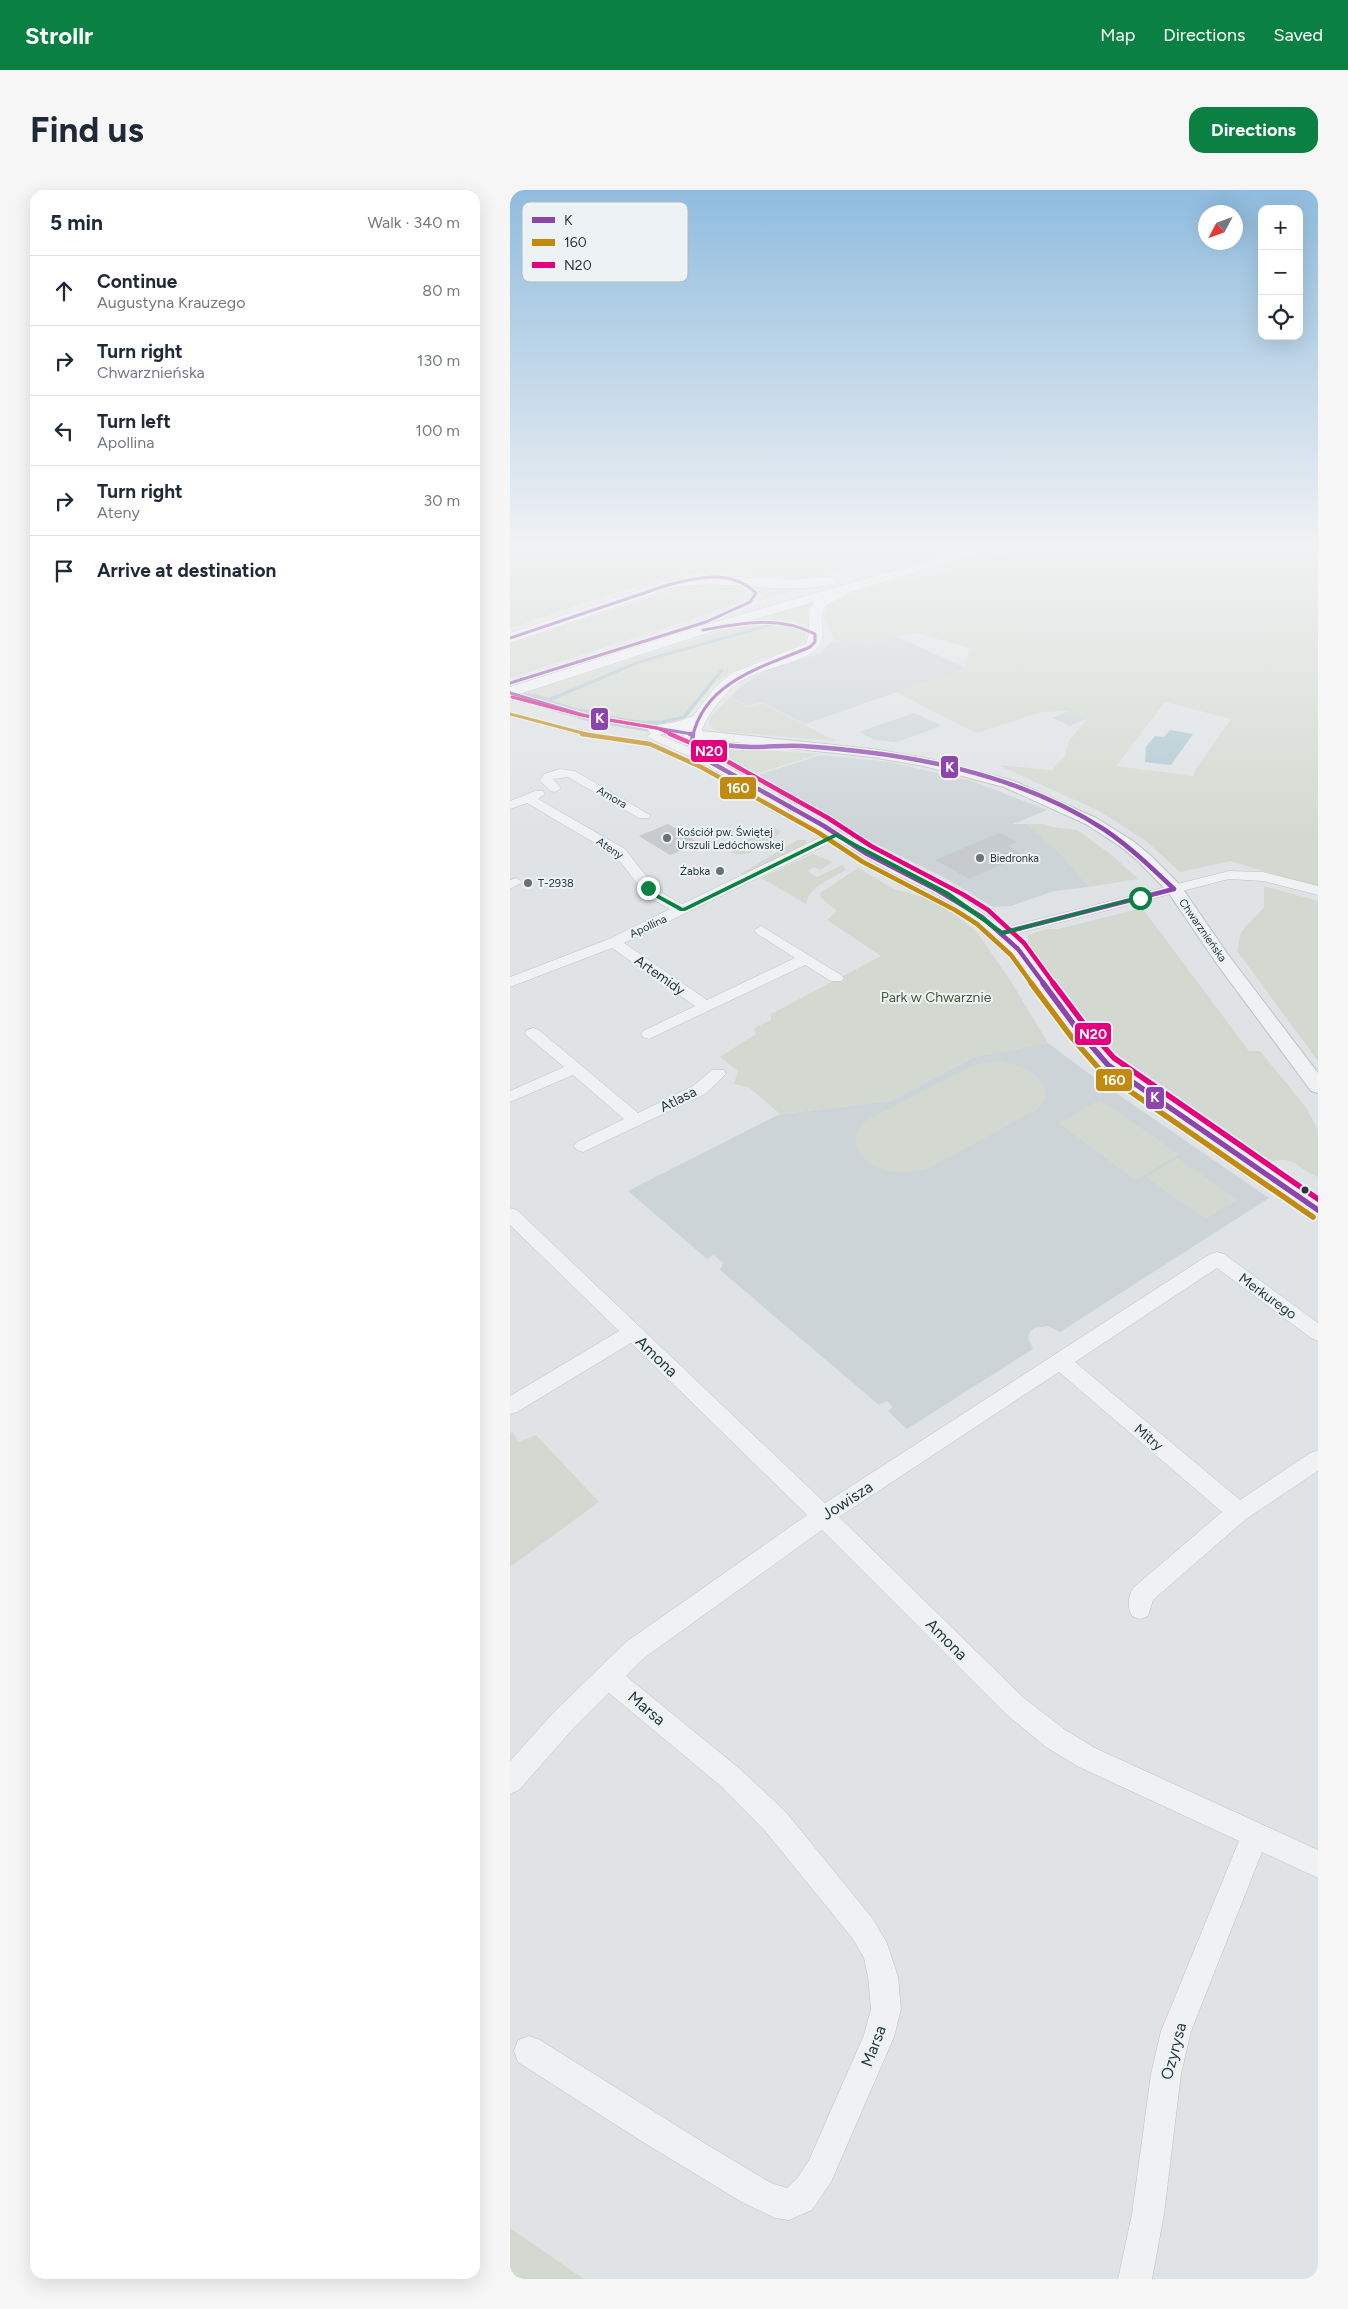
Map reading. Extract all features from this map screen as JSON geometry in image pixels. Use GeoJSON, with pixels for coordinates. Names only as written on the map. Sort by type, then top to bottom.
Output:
{"type":"FeatureCollection","features":[{"type":"Feature","properties":{"kind":"highway"},"geometry":{"type":"LineString","coordinates":[[510,684],[536,679],[660,640]]}},
{"type":"Feature","properties":{"kind":"highway"},"geometry":{"type":"LineString","coordinates":[[655,733],[679,727],[694,732],[717,692],[734,677],[810,647],[815,640]]}},
{"type":"Feature","properties":{"kind":"highway"},"geometry":{"type":"LineString","coordinates":[[510,692],[536,679]]}},
{"type":"Feature","properties":{"kind":"main road"},"geometry":{"type":"LineString","coordinates":[[510,692],[590,718],[655,733]]}},
{"type":"Feature","properties":{"kind":"main road"},"geometry":{"type":"LineString","coordinates":[[510,705],[579,724],[655,733]]}},
{"type":"Feature","properties":{"kind":"street","name":"Chwarznieńska"},"geometry":{"type":"LineString","coordinates":[[694,732],[762,747],[796,746],[899,757],[953,768],[1009,784],[1055,803],[1108,831],[1144,858],[1174,889],[1223,960],[1318,1087]]}},
{"type":"Feature","properties":{"kind":"street"},"geometry":{"type":"LineString","coordinates":[[694,732],[705,759]]}},
{"type":"Feature","properties":{"kind":"street"},"geometry":{"type":"LineString","coordinates":[[655,733],[824,826],[836,835],[947,894],[1002,933],[1025,958],[1092,1050],[1108,1064],[1318,1210]]}},
{"type":"Feature","properties":{"kind":"street","name":"Amora"},"geometry":{"type":"LineString","coordinates":[[528,798],[580,778],[644,815]]}},
{"type":"Feature","properties":{"kind":"street"},"geometry":{"type":"LineString","coordinates":[[510,805],[528,798]]}},
{"type":"Feature","properties":{"kind":"street","name":"Ateny"},"geometry":{"type":"LineString","coordinates":[[528,798],[620,852],[652,892],[682,910]]}},
{"type":"Feature","properties":{"kind":"street","name":"Apollina"},"geometry":{"type":"LineString","coordinates":[[510,982],[614,942],[836,835]]}},
{"type":"Feature","properties":{"kind":"street"},"geometry":{"type":"LineString","coordinates":[[1002,933],[1215,877],[1246,874],[1277,877],[1318,891]]}},
{"type":"Feature","properties":{"kind":"street"},"geometry":{"type":"LineString","coordinates":[[761,930],[836,978]]}},
{"type":"Feature","properties":{"kind":"street","name":"Artemidy"},"geometry":{"type":"LineString","coordinates":[[614,942],[707,1007]]}},
{"type":"Feature","properties":{"kind":"street","name":"Artemidy"},"geometry":{"type":"LineString","coordinates":[[649,1034],[805,959]]}},
{"type":"Feature","properties":{"kind":"street"},"geometry":{"type":"LineString","coordinates":[[533,1034],[636,1120]]}},
{"type":"Feature","properties":{"kind":"street"},"geometry":{"type":"LineString","coordinates":[[510,1097],[574,1069]]}},
{"type":"Feature","properties":{"kind":"street","name":"Atlasa"},"geometry":{"type":"LineString","coordinates":[[583,1146],[699,1090],[718,1074]]}},
{"type":"Feature","properties":{"kind":"street","name":"Amona"},"geometry":{"type":"LineString","coordinates":[[514,1223],[632,1333],[1036,1725],[1086,1757],[1318,1864]]}},
{"type":"Feature","properties":{"kind":"street","name":"Merkurego"},"geometry":{"type":"LineString","coordinates":[[1217,1259],[1318,1333]]}},
{"type":"Feature","properties":{"kind":"street","name":"Jowisza"},"geometry":{"type":"LineString","coordinates":[[510,1781],[557,1727],[635,1650],[822,1516],[1217,1259]]}},
{"type":"Feature","properties":{"kind":"street","name":"Amona"},"geometry":{"type":"LineString","coordinates":[[510,1406],[632,1333]]}},
{"type":"Feature","properties":{"kind":"street","name":"Mitry"},"geometry":{"type":"LineString","coordinates":[[1061,1362],[1238,1512]]}},
{"type":"Feature","properties":{"kind":"street"},"geometry":{"type":"LineString","coordinates":[[1140,1608],[1141,1595],[1238,1512],[1318,1459]]}},
{"type":"Feature","properties":{"kind":"street","name":"Marsa"},"geometry":{"type":"LineString","coordinates":[[529,2051],[657,2134],[761,2194],[783,2204],[796,2201],[809,2189],[820,2171],[879,2037],[886,2009],[883,1977],[877,1953],[863,1929],[775,1821],[731,1778],[608,1677]]}},
{"type":"Feature","properties":{"kind":"street","name":"Ozyrysa"},"geometry":{"type":"LineString","coordinates":[[1135,2279],[1148,2214],[1166,2074],[1176,2031],[1255,1834]]}},
{"type":"Feature","properties":{"kind":"shaded area"},"geometry":{"type":"Polygon","coordinates":[[[833,640],[872,645],[884,640],[905,640],[966,668],[805,724],[762,702],[748,706],[731,697],[741,686],[765,671],[820,653],[833,640]]]}},
{"type":"Feature","properties":{"kind":"shaded area"},"geometry":{"type":"Polygon","coordinates":[[[1069,711],[1087,719],[1070,726],[1052,718],[1069,711]]]}},
{"type":"Feature","properties":{"kind":"shaded area"},"geometry":{"type":"Polygon","coordinates":[[[914,713],[942,726],[896,742],[875,740],[859,732],[914,713]]]}},
{"type":"Feature","properties":{"kind":"shaded area"},"geometry":{"type":"Polygon","coordinates":[[[821,755],[890,762],[972,781],[1047,810],[1013,824],[1026,824],[1039,834],[1063,856],[1089,887],[1054,891],[1011,906],[993,907],[947,879],[785,799],[752,777],[821,755]]]}},
{"type":"Feature","properties":{"kind":"shaded area"},"geometry":{"type":"Polygon","coordinates":[[[1048,1043],[1100,1082],[1269,1198],[1060,1332],[1048,1326],[1035,1328],[1030,1332],[1028,1338],[1033,1349],[907,1429],[888,1411],[893,1407],[887,1401],[879,1405],[720,1270],[723,1263],[714,1255],[707,1259],[628,1191],[780,1114],[891,1101],[974,1057],[1048,1043]]]}},
{"type":"Feature","properties":{"kind":"green space"},"geometry":{"type":"Polygon","coordinates":[[[521,640],[625,640],[510,678],[510,644],[521,640]]]}},
{"type":"Feature","properties":{"kind":"green space"},"geometry":{"type":"Polygon","coordinates":[[[692,640],[804,640],[791,650],[761,659],[727,674],[714,684],[686,718],[651,722],[619,719],[570,708],[523,693],[692,640]]]}},
{"type":"Feature","properties":{"kind":"green space"},"geometry":{"type":"Polygon","coordinates":[[[838,640],[884,640],[872,645],[838,640]]]}},
{"type":"Feature","properties":{"kind":"green space"},"geometry":{"type":"Polygon","coordinates":[[[943,640],[1318,640],[1318,888],[1231,861],[1180,872],[1146,841],[1101,812],[998,765],[1052,770],[1064,757],[1069,741],[1087,719],[1069,711],[1041,712],[976,733],[896,692],[966,668],[969,648],[943,640]],[[1165,702],[1116,766],[1194,776],[1195,770],[1231,719],[1165,702]]]}},
{"type":"Feature","properties":{"kind":"green space"},"geometry":{"type":"Polygon","coordinates":[[[730,697],[748,707],[762,703],[836,741],[717,731],[711,727],[709,723],[710,718],[730,697]]]}},
{"type":"Feature","properties":{"kind":"green space"},"geometry":{"type":"Polygon","coordinates":[[[703,746],[819,754],[746,777],[715,758],[703,746]]]}},
{"type":"Feature","properties":{"kind":"green space"},"geometry":{"type":"Polygon","coordinates":[[[1026,824],[1045,824],[1077,830],[1113,856],[1138,879],[1089,887],[1063,856],[1026,824]]]}},
{"type":"Feature","properties":{"kind":"green space"},"geometry":{"type":"Polygon","coordinates":[[[772,826],[781,831],[763,847],[742,855],[729,851],[731,847],[772,826]]]}},
{"type":"Feature","properties":{"kind":"green space"},"geometry":{"type":"Polygon","coordinates":[[[797,840],[806,840],[807,845],[746,874],[740,874],[797,840]]]}},
{"type":"Feature","properties":{"kind":"green space"},"geometry":{"type":"Polygon","coordinates":[[[813,854],[833,862],[820,870],[814,867],[807,871],[817,877],[843,865],[846,870],[816,888],[811,893],[806,904],[761,878],[813,854]]]}},
{"type":"Feature","properties":{"kind":"green space","name":"Park w Chwarznie"},"geometry":{"type":"Polygon","coordinates":[[[858,868],[894,889],[937,901],[977,932],[1012,983],[1048,1043],[974,1057],[891,1101],[780,1114],[750,1088],[734,1084],[738,1071],[720,1057],[756,1034],[754,1028],[771,1020],[771,1014],[881,956],[827,920],[837,911],[821,898],[820,893],[858,868]]]}},
{"type":"Feature","properties":{"kind":"green space"},"geometry":{"type":"Polygon","coordinates":[[[1264,886],[1318,901],[1318,1061],[1237,951],[1241,932],[1264,907],[1264,886]]]}},
{"type":"Feature","properties":{"kind":"green space"},"geometry":{"type":"Polygon","coordinates":[[[1142,908],[1249,1051],[1260,1051],[1306,1107],[1318,1130],[1318,1177],[1288,1161],[1282,1160],[1263,1164],[1114,1063],[1093,1043],[1028,951],[1028,935],[1046,929],[1058,929],[1142,908]]]}},
{"type":"Feature","properties":{"kind":"green space"},"geometry":{"type":"Polygon","coordinates":[[[1001,1061],[1029,1072],[1038,1078],[1043,1085],[1046,1092],[1044,1101],[1036,1110],[929,1168],[906,1172],[886,1170],[866,1160],[860,1153],[856,1145],[856,1136],[861,1127],[871,1118],[974,1065],[1001,1061]]]}},
{"type":"Feature","properties":{"kind":"green space"},"geometry":{"type":"Polygon","coordinates":[[[1100,1100],[1179,1154],[1136,1180],[1058,1123],[1100,1100]]]}},
{"type":"Feature","properties":{"kind":"green space"},"geometry":{"type":"Polygon","coordinates":[[[1178,1158],[1237,1200],[1206,1219],[1146,1177],[1178,1158]]]}},
{"type":"Feature","properties":{"kind":"green space"},"geometry":{"type":"Polygon","coordinates":[[[513,1432],[518,1442],[536,1435],[599,1502],[510,1567],[510,1433],[513,1432]]]}},
{"type":"Feature","properties":{"kind":"green space"},"geometry":{"type":"Polygon","coordinates":[[[510,2228],[584,2279],[510,2279],[510,2228]]]}},
{"type":"Feature","properties":{"kind":"water"},"geometry":{"type":"Polygon","coordinates":[[[1170,730],[1193,734],[1171,765],[1145,762],[1146,747],[1155,736],[1164,737],[1170,730]]]}},
{"type":"Feature","properties":{"kind":"building","name":"Kościół pw. Świętej Urszuli Ledóchowskej"},"geometry":{"type":"Polygon","coordinates":[[[668,824],[699,843],[670,855],[639,836],[668,824]]]}},
{"type":"Feature","properties":{"kind":"building","name":"Biedronka"},"geometry":{"type":"Polygon","coordinates":[[[999,833],[1017,842],[1008,846],[1024,855],[969,879],[935,860],[999,833]]]}},
{"type":"Feature","properties":{"kind":"waterway"},"geometry":{"type":"LineString","coordinates":[[549,700],[639,662],[715,640]]}},
{"type":"Feature","properties":{"kind":"waterway"},"geometry":{"type":"LineString","coordinates":[[645,722],[662,722],[684,717],[722,670]]}},
{"type":"Feature","properties":{"kind":"waterway"},"geometry":{"type":"LineString","coordinates":[[534,695],[551,701]]}},
{"type":"Feature","properties":{"kind":"waterway"},"geometry":{"type":"LineString","coordinates":[[581,710],[604,715]]}},
{"type":"Feature","properties":{"kind":"transit line","name":"K"},"geometry":{"type":"LineString","coordinates":[[510,683],[647,640]]}},
{"type":"Feature","properties":{"kind":"transit line","name":"K"},"geometry":{"type":"LineString","coordinates":[[692,741],[694,730],[703,712],[725,686],[751,670],[810,647],[815,640]]}},
{"type":"Feature","properties":{"kind":"transit line","name":"K"},"geometry":{"type":"LineString","coordinates":[[510,693],[590,717],[692,734]]}},
{"type":"Feature","properties":{"kind":"transit line","name":"N20"},"geometry":{"type":"LineString","coordinates":[[512,697],[581,715],[657,728],[709,751],[828,818],[871,846],[964,895],[988,910],[1024,943],[1087,1028],[1114,1058],[1318,1199]]}},
{"type":"Feature","properties":{"kind":"transit line","name":"160"},"geometry":{"type":"LineString","coordinates":[[510,714],[578,733],[650,744],[701,767],[819,833],[863,862],[955,910],[977,924],[1011,955],[1073,1039],[1102,1072],[1313,1217]]}},
{"type":"Feature","properties":{"kind":"transit line","name":"K"},"geometry":{"type":"LineString","coordinates":[[692,741],[703,753],[705,759],[824,826],[867,854],[937,890],[982,917],[1018,949],[1080,1033],[1108,1065],[1318,1210]]}},
{"type":"Feature","properties":{"kind":"transit line","name":"K"},"geometry":{"type":"LineString","coordinates":[[692,741],[756,747],[802,746],[840,749],[916,760],[990,778],[1027,790],[1062,805],[1095,824],[1127,846],[1174,889]]}},
{"type":"Feature","properties":{"kind":"transit line","name":"K"},"geometry":{"type":"LineString","coordinates":[[1002,933],[1174,889]]}},
{"type":"Feature","properties":{"kind":"place","name":"Kościół pw. Świętej Urszuli Ledóchowskej"},"geometry":{"type":"Point","coordinates":[667,838]}},
{"type":"Feature","properties":{"kind":"place","name":"Biedronka"},"geometry":{"type":"Point","coordinates":[980,858]}},
{"type":"Feature","properties":{"kind":"place","name":"Żabka"},"geometry":{"type":"Point","coordinates":[720,871]}},
{"type":"Feature","properties":{"kind":"place","name":"T-2938"},"geometry":{"type":"Point","coordinates":[528,883]}},
{"type":"Feature","properties":{"kind":"route"},"geometry":{"type":"LineString","coordinates":[[648,888],[657,896],[682,910],[836,835],[900,871],[947,894],[1002,933],[1140,898]]}}]}
